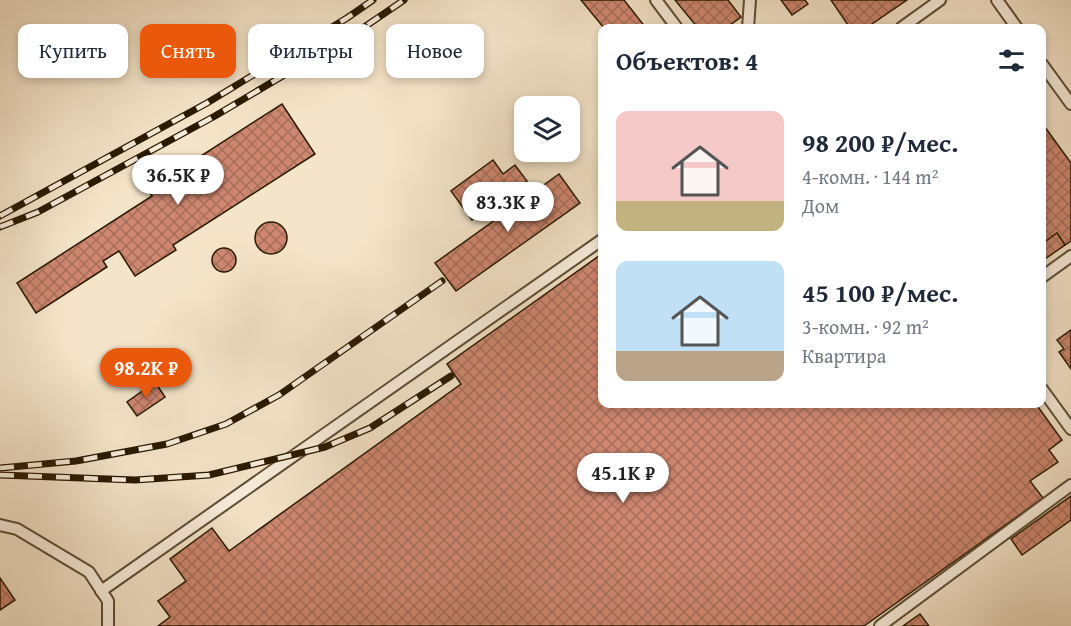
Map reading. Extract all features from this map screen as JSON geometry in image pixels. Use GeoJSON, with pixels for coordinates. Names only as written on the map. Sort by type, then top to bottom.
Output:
{"type":"FeatureCollection","features":[{"type":"Feature","properties":{"kind":"lane"},"geometry":{"type":"LineString","coordinates":[[656,0],[674,24]]}},
{"type":"Feature","properties":{"kind":"lane"},"geometry":{"type":"LineString","coordinates":[[747,24],[750,0]]}},
{"type":"Feature","properties":{"kind":"lane"},"geometry":{"type":"LineString","coordinates":[[907,24],[940,0]]}},
{"type":"Feature","properties":{"kind":"lane"},"geometry":{"type":"LineString","coordinates":[[997,0],[1014,24]]}},
{"type":"Feature","properties":{"kind":"lane"},"geometry":{"type":"LineString","coordinates":[[1046,70],[1071,104]]}},
{"type":"Feature","properties":{"kind":"lane"},"geometry":{"type":"LineString","coordinates":[[101,591],[598,243]]}},
{"type":"Feature","properties":{"kind":"lane"},"geometry":{"type":"LineString","coordinates":[[1046,274],[1071,256]]}},
{"type":"Feature","properties":{"kind":"lane"},"geometry":{"type":"LineString","coordinates":[[1046,395],[1071,429]]}},
{"type":"Feature","properties":{"kind":"lane"},"geometry":{"type":"LineString","coordinates":[[880,626],[1071,484]]}},
{"type":"Feature","properties":{"kind":"lane"},"geometry":{"type":"LineString","coordinates":[[0,525],[17,529],[89,572],[108,601],[108,626]]}},
{"type":"Feature","properties":{"kind":"building"},"geometry":{"type":"Polygon","coordinates":[[[581,0],[624,0],[643,24],[601,24],[581,0]]]}},
{"type":"Feature","properties":{"kind":"building"},"geometry":{"type":"Polygon","coordinates":[[[675,0],[728,0],[741,17],[731,24],[695,24],[675,0]]]}},
{"type":"Feature","properties":{"kind":"building"},"geometry":{"type":"Polygon","coordinates":[[[781,0],[805,0],[808,4],[792,15],[781,0]]]}},
{"type":"Feature","properties":{"kind":"building"},"geometry":{"type":"Polygon","coordinates":[[[831,0],[907,0],[872,24],[847,24],[831,0]]]}},
{"type":"Feature","properties":{"kind":"building"},"geometry":{"type":"Polygon","coordinates":[[[282,104],[315,154],[173,245],[176,250],[135,276],[119,251],[103,261],[107,267],[36,313],[17,283],[152,196],[148,190],[282,104]]]}},
{"type":"Feature","properties":{"kind":"building"},"geometry":{"type":"Polygon","coordinates":[[[1046,129],[1071,163],[1071,241],[1065,245],[1057,233],[1046,241],[1046,129]]]}},
{"type":"Feature","properties":{"kind":"building"},"geometry":{"type":"Polygon","coordinates":[[[493,160],[503,174],[515,165],[527,181],[472,220],[451,191],[493,160]]]}},
{"type":"Feature","properties":{"kind":"building"},"geometry":{"type":"Polygon","coordinates":[[[559,174],[580,203],[456,291],[435,263],[559,174]]]}},
{"type":"Feature","properties":{"kind":"building"},"geometry":{"type":"Polygon","coordinates":[[[271,222],[282,227],[287,238],[282,249],[271,254],[260,249],[255,238],[260,227],[271,222]]]}},
{"type":"Feature","properties":{"kind":"building"},"geometry":{"type":"Polygon","coordinates":[[[1057,233],[1065,245],[1046,258],[1046,241],[1057,233]]]}},
{"type":"Feature","properties":{"kind":"building"},"geometry":{"type":"Polygon","coordinates":[[[219,248],[229,248],[236,255],[236,265],[229,272],[219,272],[212,265],[212,255],[219,248]]]}},
{"type":"Feature","properties":{"kind":"building"},"geometry":{"type":"Polygon","coordinates":[[[598,257],[598,408],[1039,408],[1062,440],[1049,450],[1058,462],[1030,481],[1043,498],[864,626],[158,626],[170,617],[158,601],[186,581],[170,559],[212,528],[229,551],[461,384],[447,364],[598,257]]]}},
{"type":"Feature","properties":{"kind":"building"},"geometry":{"type":"Polygon","coordinates":[[[1071,330],[1071,369],[1059,352],[1064,349],[1057,340],[1071,330]]]}},
{"type":"Feature","properties":{"kind":"building"},"geometry":{"type":"Polygon","coordinates":[[[155,382],[165,397],[137,416],[127,402],[155,382]]]}},
{"type":"Feature","properties":{"kind":"building"},"geometry":{"type":"Polygon","coordinates":[[[1071,496],[1071,520],[1022,555],[1011,539],[1071,496]]]}},
{"type":"Feature","properties":{"kind":"building"},"geometry":{"type":"Polygon","coordinates":[[[0,578],[15,600],[0,610],[0,578]]]}},
{"type":"Feature","properties":{"kind":"building"},"geometry":{"type":"Polygon","coordinates":[[[920,614],[929,626],[903,626],[920,614]]]}},
{"type":"Feature","properties":{"kind":"railway"},"geometry":{"type":"LineString","coordinates":[[0,216],[207,103],[373,0]]}},
{"type":"Feature","properties":{"kind":"railway"},"geometry":{"type":"LineString","coordinates":[[0,227],[38,212],[215,116],[357,32],[404,0]]}},
{"type":"Feature","properties":{"kind":"railway"},"geometry":{"type":"LineString","coordinates":[[0,468],[76,461],[167,444],[226,424],[279,395],[442,281]]}},
{"type":"Feature","properties":{"kind":"railway"},"geometry":{"type":"LineString","coordinates":[[0,475],[135,480],[209,475],[325,447],[370,428],[451,376]]}}]}
